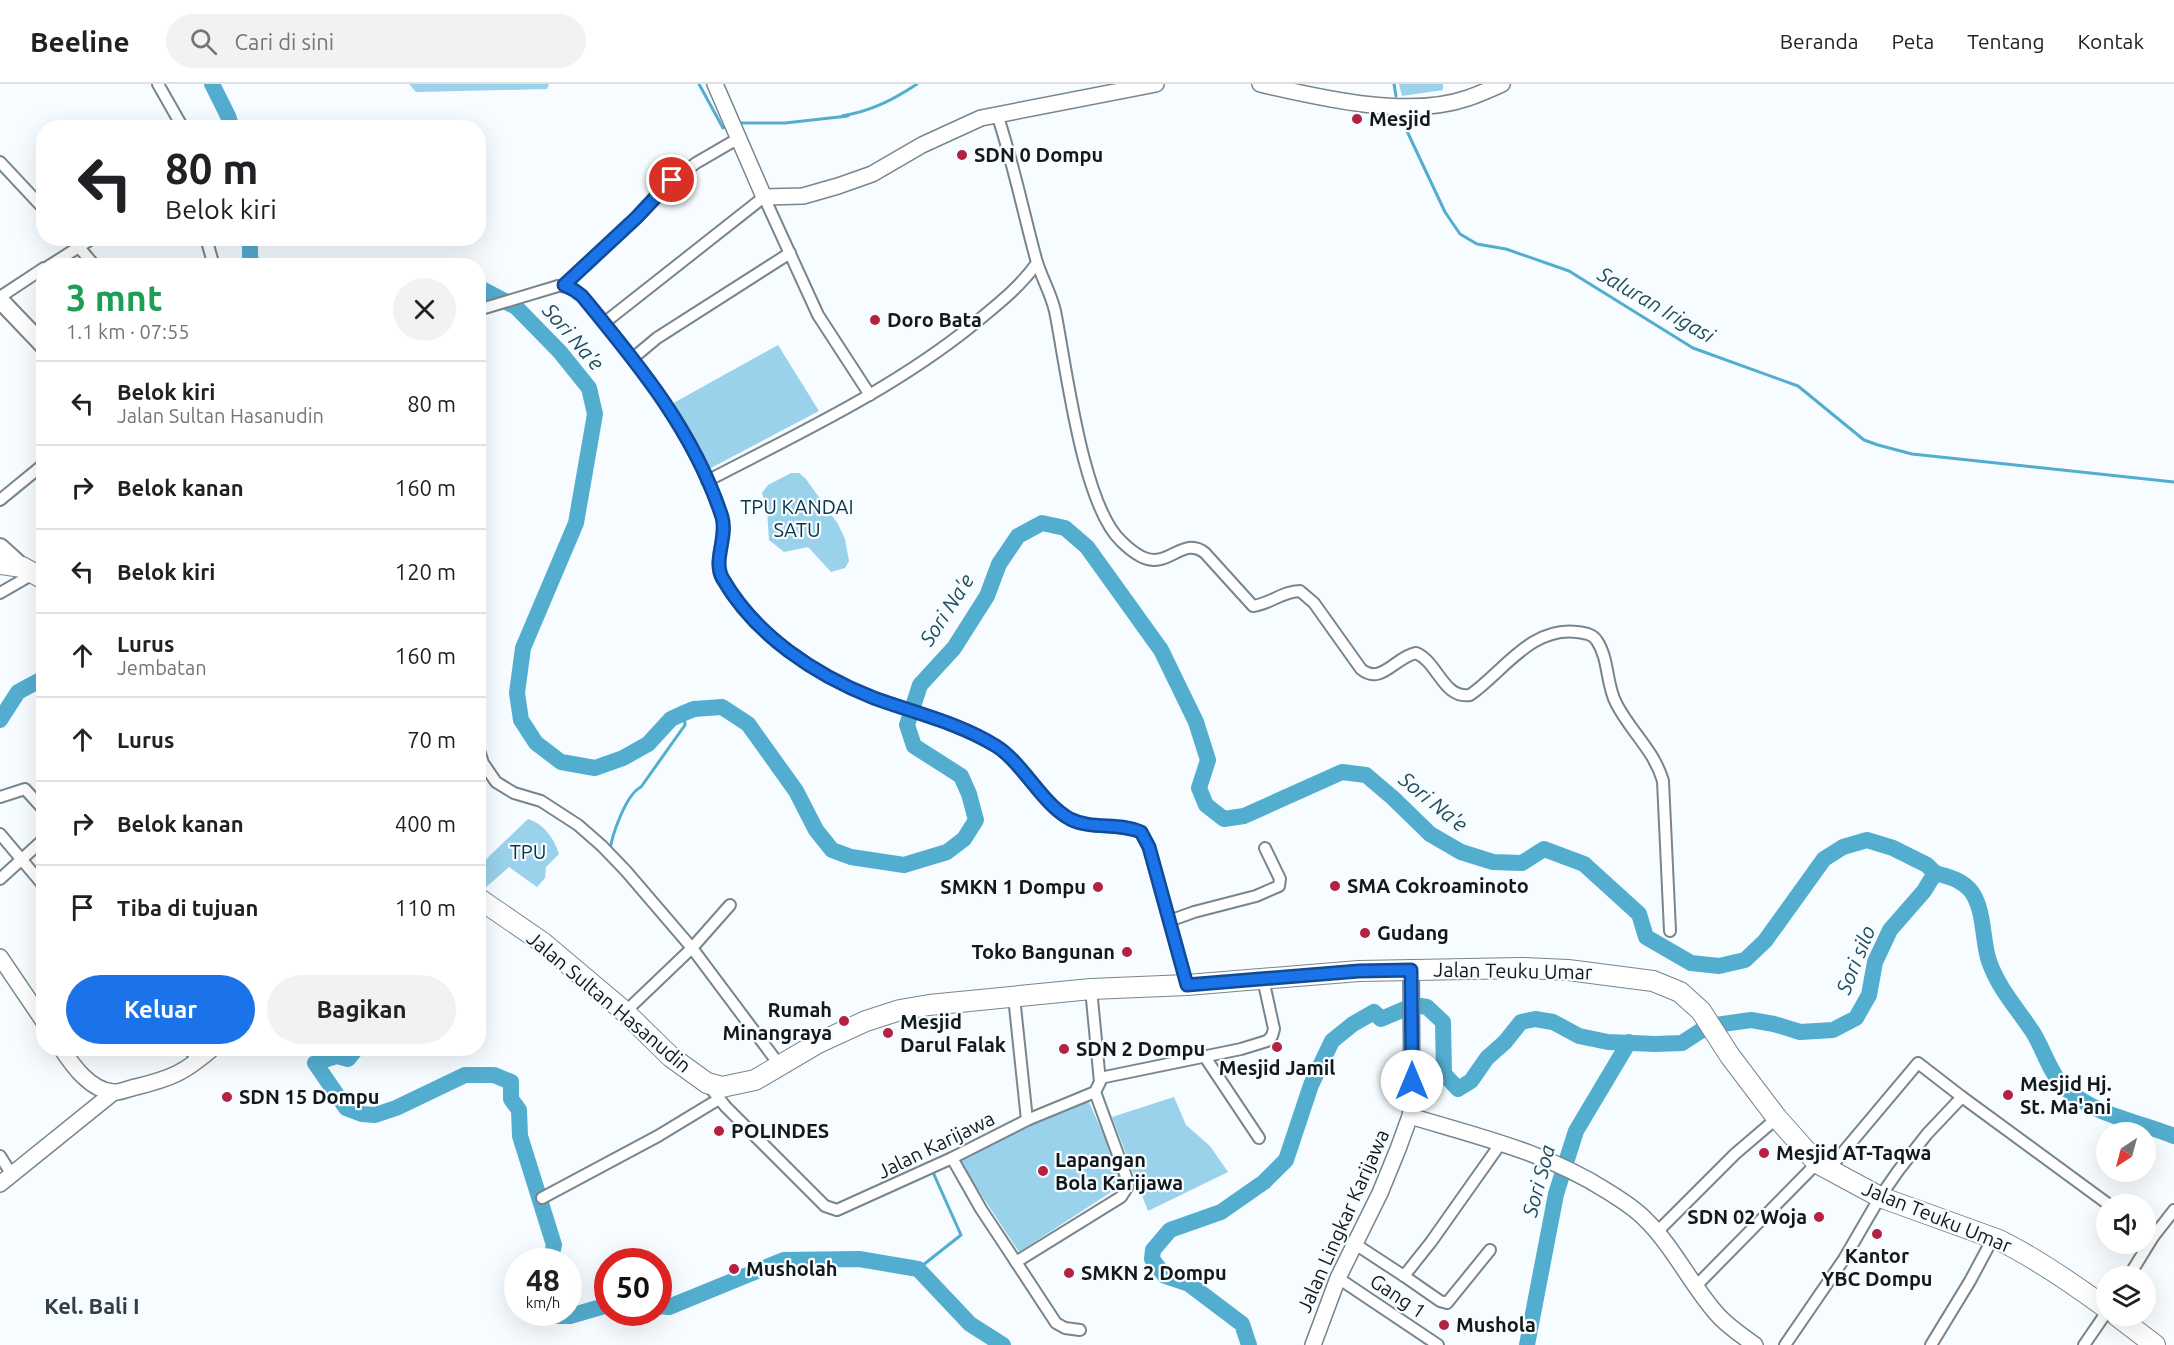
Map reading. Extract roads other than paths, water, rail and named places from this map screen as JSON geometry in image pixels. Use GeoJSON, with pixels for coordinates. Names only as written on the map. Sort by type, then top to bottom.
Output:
{"type":"FeatureCollection","features":[{"type":"Feature","properties":{"kind":"highway"},"geometry":{"type":"LineString","coordinates":[[0,564],[33,573]]}},
{"type":"Feature","properties":{"kind":"highway","name":"Jalan Sultan Hasanudin"},"geometry":{"type":"LineString","coordinates":[[486,904],[542,942],[625,1012],[671,1057],[707,1083],[722,1087],[726,1097],[836,1034],[900,1010],[1091,990],[1187,985],[1359,971],[1411,970]]}},
{"type":"Feature","properties":{"kind":"highway","name":"Jalan Teuku Umar"},"geometry":{"type":"LineString","coordinates":[[1411,970],[1534,968],[1568,970],[1638,978],[1653,981],[1680,992],[1694,1003],[1708,1020],[1730,1056],[1777,1118],[1822,1167],[1880,1197],[2018,1249],[2096,1301]]}},
{"type":"Feature","properties":{"kind":"highway"},"geometry":{"type":"LineString","coordinates":[[2130,1326],[2156,1345]]}},
{"type":"Feature","properties":{"kind":"main road"},"geometry":{"type":"LineString","coordinates":[[715,84],[765,197],[803,196],[872,174],[922,145],[981,118],[1156,84]]}},
{"type":"Feature","properties":{"kind":"main road"},"geometry":{"type":"LineString","coordinates":[[1260,84],[1307,95],[1391,107],[1448,103],[1468,98],[1502,84]]}},
{"type":"Feature","properties":{"kind":"main road"},"geometry":{"type":"LineString","coordinates":[[0,299],[36,337]]}},
{"type":"Feature","properties":{"kind":"main road"},"geometry":{"type":"LineString","coordinates":[[0,547],[33,573]]}},
{"type":"Feature","properties":{"kind":"main road"},"geometry":{"type":"LineString","coordinates":[[1,960],[36,1010]]}},
{"type":"Feature","properties":{"kind":"main road","name":"Jalan Lingkar Karijawa"},"geometry":{"type":"LineString","coordinates":[[1313,1345],[1338,1278],[1380,1193],[1410,1116],[1411,970]]}},
{"type":"Feature","properties":{"kind":"main road"},"geometry":{"type":"LineString","coordinates":[[67,1056],[87,1079],[100,1088],[114,1092]]}},
{"type":"Feature","properties":{"kind":"main road"},"geometry":{"type":"LineString","coordinates":[[6,1180],[114,1092],[171,1078],[204,1056]]}},
{"type":"Feature","properties":{"kind":"main road"},"geometry":{"type":"LineString","coordinates":[[1410,1116],[1546,1158],[1582,1175],[1633,1209],[1657,1232],[1717,1314],[1755,1345]]}},
{"type":"Feature","properties":{"kind":"street"},"geometry":{"type":"LineString","coordinates":[[158,84],[178,120]]}},
{"type":"Feature","properties":{"kind":"street"},"geometry":{"type":"LineString","coordinates":[[997,114],[1009,150],[1037,263],[1054,309],[1085,460],[1097,499],[1118,538],[1144,559],[1163,560],[1189,547],[1197,547],[1253,606],[1300,591],[1314,603],[1361,669],[1369,675],[1382,673],[1404,656],[1416,653],[1425,659],[1447,686],[1459,695],[1470,695],[1516,655],[1541,637],[1561,632],[1574,632],[1588,634],[1595,638],[1602,652],[1616,702],[1654,758],[1663,781],[1670,931]]}},
{"type":"Feature","properties":{"kind":"street"},"geometry":{"type":"LineString","coordinates":[[486,308],[564,285],[636,218],[672,180],[739,138]]}},
{"type":"Feature","properties":{"kind":"street"},"geometry":{"type":"LineString","coordinates":[[0,162],[36,200]]}},
{"type":"Feature","properties":{"kind":"street"},"geometry":{"type":"LineString","coordinates":[[604,323],[765,197],[818,315],[870,395]]}},
{"type":"Feature","properties":{"kind":"street"},"geometry":{"type":"LineString","coordinates":[[58,258],[72,246]]}},
{"type":"Feature","properties":{"kind":"street"},"geometry":{"type":"LineString","coordinates":[[78,246],[88,258]]}},
{"type":"Feature","properties":{"kind":"street"},"geometry":{"type":"LineString","coordinates":[[633,358],[657,338],[790,253]]}},
{"type":"Feature","properties":{"kind":"street"},"geometry":{"type":"LineString","coordinates":[[707,481],[870,395],[918,366],[952,342],[1014,291],[1037,263]]}},
{"type":"Feature","properties":{"kind":"street"},"geometry":{"type":"LineString","coordinates":[[0,299],[36,274]]}},
{"type":"Feature","properties":{"kind":"street"},"geometry":{"type":"LineString","coordinates":[[564,285],[582,296],[633,358],[666,403],[707,481],[724,526],[718,568],[721,577],[747,613],[773,639],[807,663],[843,684],[872,697],[960,727],[1002,750],[1059,811],[1072,820],[1083,824],[1141,832],[1149,847],[1187,985]]}},
{"type":"Feature","properties":{"kind":"street"},"geometry":{"type":"LineString","coordinates":[[0,500],[36,471]]}},
{"type":"Feature","properties":{"kind":"street"},"geometry":{"type":"LineString","coordinates":[[0,593],[33,573]]}},
{"type":"Feature","properties":{"kind":"street"},"geometry":{"type":"LineString","coordinates":[[486,770],[496,782],[514,793],[541,801],[578,825],[602,846],[692,948],[781,1067]]}},
{"type":"Feature","properties":{"kind":"street"},"geometry":{"type":"LineString","coordinates":[[0,797],[25,789],[36,801]]}},
{"type":"Feature","properties":{"kind":"street"},"geometry":{"type":"LineString","coordinates":[[0,834],[36,877]]}},
{"type":"Feature","properties":{"kind":"street"},"geometry":{"type":"LineString","coordinates":[[0,879],[36,846]]}},
{"type":"Feature","properties":{"kind":"street"},"geometry":{"type":"LineString","coordinates":[[1169,921],[1256,896],[1279,886],[1280,879],[1265,848]]}},
{"type":"Feature","properties":{"kind":"street"},"geometry":{"type":"LineString","coordinates":[[625,1012],[692,948],[730,905]]}},
{"type":"Feature","properties":{"kind":"street"},"geometry":{"type":"LineString","coordinates":[[1100,1078],[1205,1057],[1267,1041],[1272,1036],[1274,1025],[1263,979]]}},
{"type":"Feature","properties":{"kind":"street"},"geometry":{"type":"LineString","coordinates":[[1016,1262],[1110,1205],[1125,1192],[1128,1186],[1095,1092],[1100,1086],[1100,1078],[1091,990]]}},
{"type":"Feature","properties":{"kind":"street"},"geometry":{"type":"LineString","coordinates":[[1014,997],[1027,1120]]}},
{"type":"Feature","properties":{"kind":"street"},"geometry":{"type":"LineString","coordinates":[[195,1056],[199,1061]]}},
{"type":"Feature","properties":{"kind":"street"},"geometry":{"type":"LineString","coordinates":[[1205,1057],[1259,1138]]}},
{"type":"Feature","properties":{"kind":"street"},"geometry":{"type":"LineString","coordinates":[[1696,1286],[1822,1167],[1918,1063],[2096,1195]]}},
{"type":"Feature","properties":{"kind":"street","name":"Jalan Karijawa"},"geometry":{"type":"LineString","coordinates":[[726,1097],[818,1199],[833,1209],[843,1208],[952,1158],[1027,1120],[1095,1092]]}},
{"type":"Feature","properties":{"kind":"street"},"geometry":{"type":"LineString","coordinates":[[542,1198],[726,1097]]}},
{"type":"Feature","properties":{"kind":"street"},"geometry":{"type":"LineString","coordinates":[[1785,1345],[1844,1259],[1880,1197],[1920,1142],[1962,1097]]}},
{"type":"Feature","properties":{"kind":"street"},"geometry":{"type":"LineString","coordinates":[[1657,1232],[1735,1154],[1777,1118]]}},
{"type":"Feature","properties":{"kind":"street"},"geometry":{"type":"LineString","coordinates":[[1404,1276],[1438,1233],[1501,1143]]}},
{"type":"Feature","properties":{"kind":"street"},"geometry":{"type":"LineString","coordinates":[[0,1156],[6,1180]]}},
{"type":"Feature","properties":{"kind":"street"},"geometry":{"type":"LineString","coordinates":[[952,1158],[981,1209],[1056,1323],[1065,1328],[1080,1330]]}},
{"type":"Feature","properties":{"kind":"street"},"geometry":{"type":"LineString","coordinates":[[2156,1227],[2174,1210]]}},
{"type":"Feature","properties":{"kind":"street"},"geometry":{"type":"LineString","coordinates":[[1931,1345],[1993,1238]]}},
{"type":"Feature","properties":{"kind":"street"},"geometry":{"type":"LineString","coordinates":[[1355,1244],[1440,1301],[1447,1303],[1490,1250]]}},
{"type":"Feature","properties":{"kind":"street","name":"Gang 1"},"geometry":{"type":"LineString","coordinates":[[1338,1278],[1438,1345]]}},
{"type":"Feature","properties":{"kind":"street"},"geometry":{"type":"LineString","coordinates":[[2084,1345],[2097,1326]]}},
{"type":"Feature","properties":{"kind":"waterway","name":"Sori Na'e"},"geometry":{"type":"LineString","coordinates":[[212,84],[229,120]]}},
{"type":"Feature","properties":{"kind":"waterway"},"geometry":{"type":"LineString","coordinates":[[699,84],[723,128],[727,126]]}},
{"type":"Feature","properties":{"kind":"waterway","name":"Saluran Irigasi"},"geometry":{"type":"LineString","coordinates":[[736,123],[785,123],[848,116],[842,116],[881,104],[917,84]]}},
{"type":"Feature","properties":{"kind":"waterway","name":"Saluran Irigasi"},"geometry":{"type":"LineString","coordinates":[[1394,84],[1396,96]]}},
{"type":"Feature","properties":{"kind":"waterway","name":"Saluran Irigasi"},"geometry":{"type":"LineString","coordinates":[[1398,112],[1445,212],[1460,234],[1477,244],[1506,249],[1569,271],[1693,348],[1798,386],[1864,440],[1912,454],[2174,482]]}},
{"type":"Feature","properties":{"kind":"waterway","name":"Sori Na'e"},"geometry":{"type":"LineString","coordinates":[[250,246],[250,258]]}},
{"type":"Feature","properties":{"kind":"waterway","name":"Sori Na'e"},"geometry":{"type":"LineString","coordinates":[[486,291],[516,307],[560,352],[589,388],[595,414],[576,523],[523,648],[517,693],[521,720],[536,743],[561,762],[595,768],[623,758],[648,744],[671,719],[694,709],[722,707],[748,724],[796,791],[816,830],[832,850],[851,857],[904,865],[947,852],[964,839],[976,820],[969,794],[961,776],[914,746],[907,725],[920,685],[954,648],[987,596],[999,564],[1018,536],[1042,523],[1065,528],[1087,547],[1161,650],[1196,722],[1208,760],[1199,788],[1206,805],[1224,819],[1244,816],[1342,772],[1366,775],[1430,834],[1461,852],[1493,862],[1522,863],[1544,849],[1584,864],[1639,914],[1646,937],[1691,963],[1719,966],[1745,960],[1765,941],[1824,859],[1843,847],[1867,840],[1893,848],[1927,865],[1935,873]]}},
{"type":"Feature","properties":{"kind":"waterway"},"geometry":{"type":"LineString","coordinates":[[0,720],[18,692],[36,682]]}},
{"type":"Feature","properties":{"kind":"waterway"},"geometry":{"type":"LineString","coordinates":[[610,850],[625,806],[685,725],[684,713]]}},
{"type":"Feature","properties":{"kind":"waterway","name":"Sori silo"},"geometry":{"type":"LineString","coordinates":[[1249,1345],[1242,1324],[1189,1284],[1165,1276],[1152,1259],[1153,1250],[1170,1230],[1221,1212],[1264,1182],[1286,1160],[1311,1085],[1332,1041],[1353,1024],[1374,1012],[1381,1019],[1414,1005],[1427,1007],[1443,1022],[1444,1074],[1458,1089],[1471,1081],[1487,1058],[1505,1042],[1521,1022],[1535,1019],[1553,1022],[1579,1036],[1608,1042],[1655,1044],[1682,1043],[1708,1026],[1751,1020],[1800,1032],[1833,1030],[1856,1018],[1869,995],[1875,962],[1890,930],[1924,891],[1935,873],[1959,881],[1971,891],[1976,899],[1993,971],[2003,990],[2034,1034],[2063,1086],[2089,1105],[2116,1117],[2174,1136]]}},
{"type":"Feature","properties":{"kind":"waterway","name":"Sori Soa"},"geometry":{"type":"LineString","coordinates":[[1527,1345],[1556,1194],[1576,1131],[1629,1042]]}},
{"type":"Feature","properties":{"kind":"waterway"},"geometry":{"type":"LineString","coordinates":[[337,1056],[348,1059],[350,1056]]}},
{"type":"Feature","properties":{"kind":"waterway"},"geometry":{"type":"LineString","coordinates":[[337,1056],[315,1063],[346,1108],[362,1114],[375,1115],[396,1108],[465,1075],[494,1075],[511,1082],[511,1099],[519,1110],[520,1136],[553,1248]]}},
{"type":"Feature","properties":{"kind":"waterway"},"geometry":{"type":"LineString","coordinates":[[918,1269],[961,1235],[932,1170]]}},
{"type":"Feature","properties":{"kind":"waterway"},"geometry":{"type":"LineString","coordinates":[[672,1306],[784,1260],[859,1259],[918,1269],[970,1324],[1003,1345]]}},
{"type":"Feature","properties":{"kind":"waterway"},"geometry":{"type":"LineString","coordinates":[[582,1313],[594,1309]]}},
{"type":"Feature","properties":{"kind":"place","name":"Mesjid"},"geometry":{"type":"Point","coordinates":[1357,119]}},
{"type":"Feature","properties":{"kind":"place","name":"SDN 0 Dompu"},"geometry":{"type":"Point","coordinates":[962,155]}},
{"type":"Feature","properties":{"kind":"place","name":"Doro Bata"},"geometry":{"type":"Point","coordinates":[875,320]}},
{"type":"Feature","properties":{"kind":"place","name":"SMA Cokroaminoto"},"geometry":{"type":"Point","coordinates":[1335,886]}},
{"type":"Feature","properties":{"kind":"place","name":"SMKN 1 Dompu"},"geometry":{"type":"Point","coordinates":[1098,887]}},
{"type":"Feature","properties":{"kind":"place","name":"Gudang"},"geometry":{"type":"Point","coordinates":[1365,933]}},
{"type":"Feature","properties":{"kind":"place","name":"Toko Bangunan"},"geometry":{"type":"Point","coordinates":[1127,952]}},
{"type":"Feature","properties":{"kind":"place","name":"Rumah Minangraya"},"geometry":{"type":"Point","coordinates":[844,1021]}},
{"type":"Feature","properties":{"kind":"place","name":"Mesjid Darul Falak"},"geometry":{"type":"Point","coordinates":[888,1033]}},
{"type":"Feature","properties":{"kind":"place","name":"Mesjid Jamil"},"geometry":{"type":"Point","coordinates":[1277,1047]}},
{"type":"Feature","properties":{"kind":"place","name":"SDN 2 Dompu"},"geometry":{"type":"Point","coordinates":[1064,1049]}},
{"type":"Feature","properties":{"kind":"place","name":"Mesjid Hj. St. Ma'ani"},"geometry":{"type":"Point","coordinates":[2008,1095]}},
{"type":"Feature","properties":{"kind":"place","name":"SDN 15 Dompu"},"geometry":{"type":"Point","coordinates":[227,1097]}},
{"type":"Feature","properties":{"kind":"place","name":"POLINDES"},"geometry":{"type":"Point","coordinates":[719,1131]}},
{"type":"Feature","properties":{"kind":"place","name":"Mesjid AT-Taqwa"},"geometry":{"type":"Point","coordinates":[1764,1153]}},
{"type":"Feature","properties":{"kind":"place","name":"Lapangan Bola Karijawa"},"geometry":{"type":"Point","coordinates":[1043,1171]}},
{"type":"Feature","properties":{"kind":"place","name":"SDN 02 Woja"},"geometry":{"type":"Point","coordinates":[1819,1217]}},
{"type":"Feature","properties":{"kind":"place","name":"Kantor YBC Dompu"},"geometry":{"type":"Point","coordinates":[1877,1234]}},
{"type":"Feature","properties":{"kind":"place","name":"Musholah"},"geometry":{"type":"Point","coordinates":[734,1269]}},
{"type":"Feature","properties":{"kind":"place","name":"SMKN 2 Dompu"},"geometry":{"type":"Point","coordinates":[1069,1273]}},
{"type":"Feature","properties":{"kind":"place","name":"Mushola"},"geometry":{"type":"Point","coordinates":[1444,1325]}},
{"type":"Feature","properties":{"kind":"district","name":"Kel. Bali I"},"geometry":{"type":"Point","coordinates":[92,1306]}},
{"type":"Feature","properties":{"kind":"park label","name":"TPU KANDAI SATU"},"geometry":{"type":"Point","coordinates":[797,518]}},
{"type":"Feature","properties":{"kind":"park label","name":"TPU"},"geometry":{"type":"Point","coordinates":[528,852]}}]}
